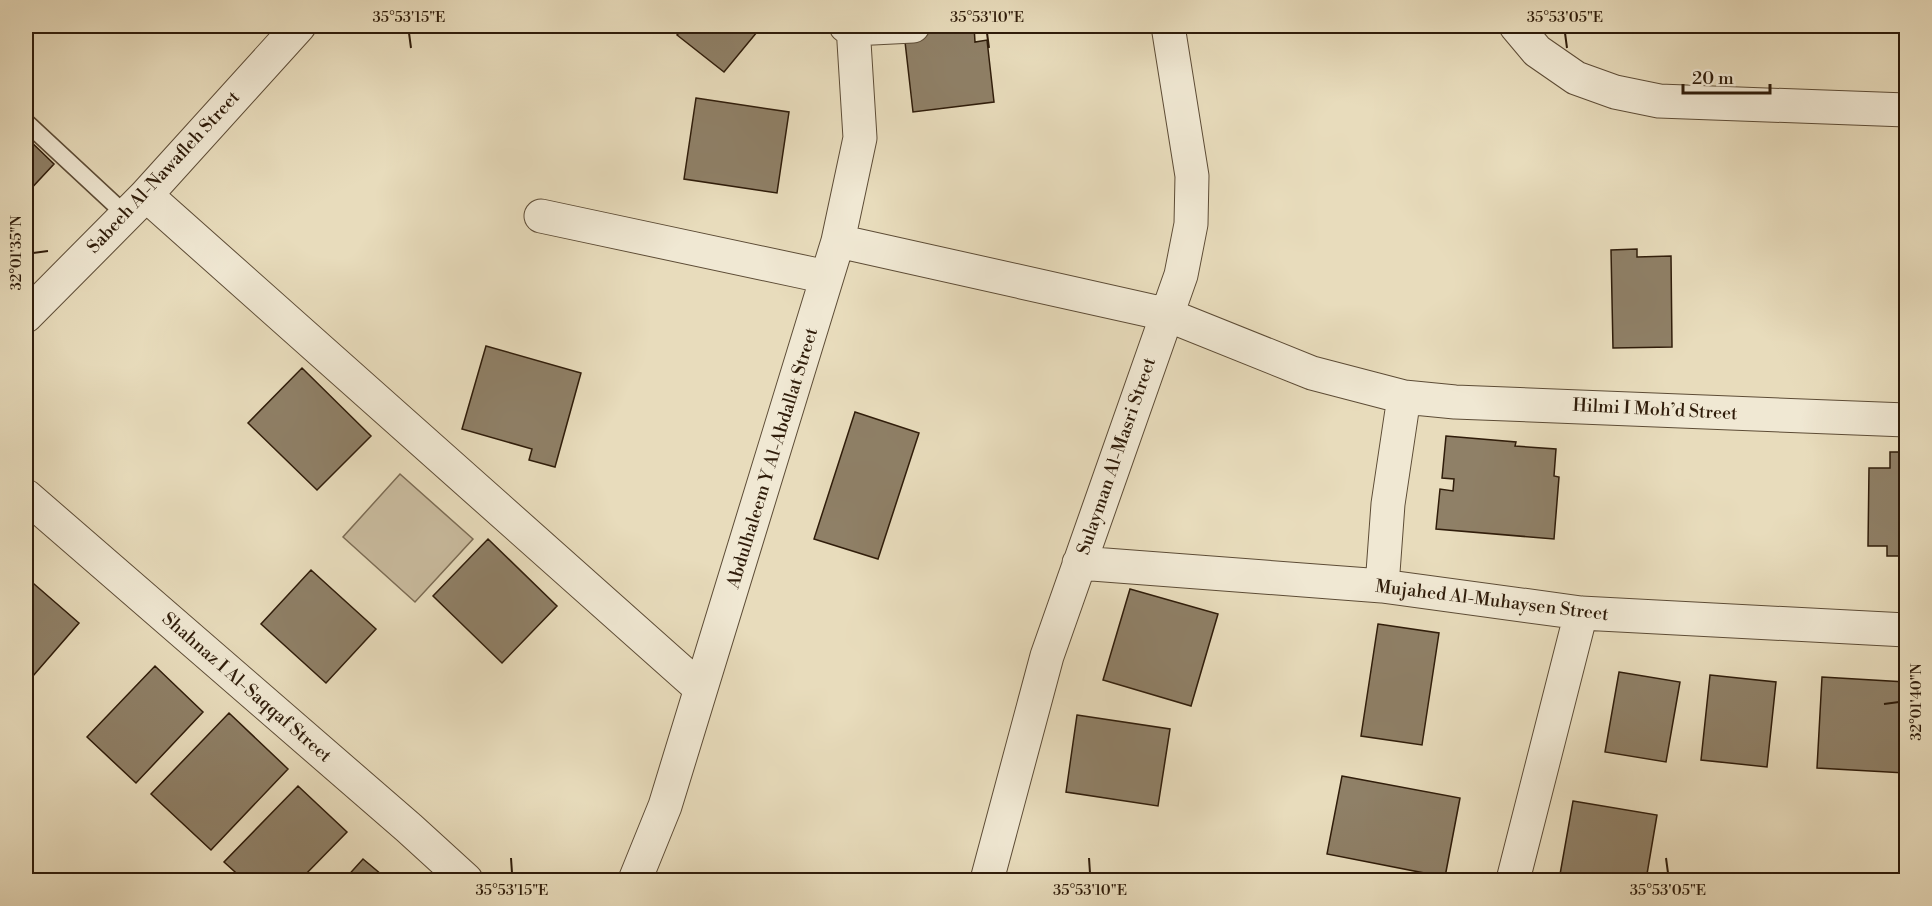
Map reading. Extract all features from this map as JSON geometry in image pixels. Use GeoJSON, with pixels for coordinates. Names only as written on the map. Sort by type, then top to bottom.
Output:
{"type":"FeatureCollection","features":[{"type":"Feature","properties":{"kind":"street"},"geometry":{"type":"LineString","coordinates":[[851,27],[913,26]]}},
{"type":"Feature","properties":{"kind":"street","name":"Sulayman Al-Masri Street"},"geometry":{"type":"LineString","coordinates":[[987,880],[1047,656],[1180,275],[1191,224],[1192,176],[1168,26]]}},
{"type":"Feature","properties":{"kind":"street"},"geometry":{"type":"LineString","coordinates":[[1516,26],[1537,51],[1576,78],[1615,92],[1659,101],[1906,110]]}},
{"type":"Feature","properties":{"kind":"street","name":"Abdulhaleem Y Al-Abdallat Street"},"geometry":{"type":"LineString","coordinates":[[635,880],[665,806],[838,242],[860,138],[851,27]]}},
{"type":"Feature","properties":{"kind":"street","name":"Sabeeh Al-Nawafleh Street"},"geometry":{"type":"LineString","coordinates":[[26,316],[136,205],[282,31]]}},
{"type":"Feature","properties":{"kind":"street"},"geometry":{"type":"LineString","coordinates":[[136,205],[700,688]]}},
{"type":"Feature","properties":{"kind":"street"},"geometry":{"type":"LineString","coordinates":[[541,216],[827,277]]}},
{"type":"Feature","properties":{"kind":"street","name":"Hilmi I Moh’d Street"},"geometry":{"type":"LineString","coordinates":[[838,242],[1165,314],[1312,373],[1404,397],[1455,402],[1906,420]]}},
{"type":"Feature","properties":{"kind":"street"},"geometry":{"type":"LineString","coordinates":[[1382,586],[1388,504],[1404,397]]}},
{"type":"Feature","properties":{"kind":"street","name":"Shahnaz I Al-Saqqaf Street"},"geometry":{"type":"LineString","coordinates":[[26,496],[410,828],[466,880]]}},
{"type":"Feature","properties":{"kind":"street","name":"Mujahed Al-Muhaysen Street"},"geometry":{"type":"LineString","coordinates":[[1078,563],[1382,586],[1581,613],[1906,630]]}},
{"type":"Feature","properties":{"kind":"street"},"geometry":{"type":"LineString","coordinates":[[1513,880],[1581,613]]}},
{"type":"Feature","properties":{"kind":"lane"},"geometry":{"type":"LineString","coordinates":[[26,122],[136,205]]}},
{"type":"Feature","properties":{"kind":"shaded area"},"geometry":{"type":"Polygon","coordinates":[[[400,474],[473,539],[415,602],[343,537],[400,474]]]}},
{"type":"Feature","properties":{"kind":"building"},"geometry":{"type":"Polygon","coordinates":[[[685,26],[762,26],[724,72],[677,35],[685,26]]]}},
{"type":"Feature","properties":{"kind":"building"},"geometry":{"type":"Polygon","coordinates":[[[974,26],[975,42],[987,40],[994,102],[913,112],[904,33],[974,26]]]}},
{"type":"Feature","properties":{"kind":"building"},"geometry":{"type":"Polygon","coordinates":[[[696,98],[789,112],[777,193],[684,179],[696,98]]]}},
{"type":"Feature","properties":{"kind":"building"},"geometry":{"type":"Polygon","coordinates":[[[26,137],[54,164],[26,194],[26,137]]]}},
{"type":"Feature","properties":{"kind":"building"},"geometry":{"type":"Polygon","coordinates":[[[1637,249],[1637,257],[1671,256],[1672,347],[1613,348],[1611,250],[1637,249]]]}},
{"type":"Feature","properties":{"kind":"building"},"geometry":{"type":"Polygon","coordinates":[[[486,346],[581,373],[555,467],[529,460],[532,449],[462,429],[486,346]]]}},
{"type":"Feature","properties":{"kind":"building"},"geometry":{"type":"Polygon","coordinates":[[[302,368],[371,436],[317,490],[248,423],[302,368]]]}},
{"type":"Feature","properties":{"kind":"building"},"geometry":{"type":"Polygon","coordinates":[[[855,412],[919,433],[878,559],[814,539],[855,412]]]}},
{"type":"Feature","properties":{"kind":"building"},"geometry":{"type":"Polygon","coordinates":[[[1446,436],[1516,442],[1515,446],[1556,449],[1554,476],[1559,477],[1554,539],[1436,529],[1440,489],[1453,491],[1454,479],[1442,478],[1446,436]]]}},
{"type":"Feature","properties":{"kind":"building"},"geometry":{"type":"Polygon","coordinates":[[[1890,452],[1906,452],[1906,556],[1887,556],[1887,546],[1868,546],[1869,468],[1890,468],[1890,452]]]}},
{"type":"Feature","properties":{"kind":"building"},"geometry":{"type":"Polygon","coordinates":[[[488,539],[557,606],[502,663],[433,596],[488,539]]]}},
{"type":"Feature","properties":{"kind":"building"},"geometry":{"type":"Polygon","coordinates":[[[311,570],[376,629],[326,683],[261,624],[311,570]]]}},
{"type":"Feature","properties":{"kind":"building"},"geometry":{"type":"Polygon","coordinates":[[[26,577],[79,623],[26,684],[26,577]]]}},
{"type":"Feature","properties":{"kind":"building"},"geometry":{"type":"Polygon","coordinates":[[[1130,589],[1218,614],[1191,706],[1103,680],[1130,589]]]}},
{"type":"Feature","properties":{"kind":"building"},"geometry":{"type":"Polygon","coordinates":[[[1378,624],[1439,633],[1422,745],[1361,736],[1378,624]]]}},
{"type":"Feature","properties":{"kind":"building"},"geometry":{"type":"Polygon","coordinates":[[[155,666],[203,712],[136,783],[87,737],[155,666]]]}},
{"type":"Feature","properties":{"kind":"building"},"geometry":{"type":"Polygon","coordinates":[[[1619,672],[1680,682],[1666,762],[1605,752],[1619,672]]]}},
{"type":"Feature","properties":{"kind":"building"},"geometry":{"type":"Polygon","coordinates":[[[1710,675],[1776,682],[1767,767],[1701,760],[1710,675]]]}},
{"type":"Feature","properties":{"kind":"building"},"geometry":{"type":"Polygon","coordinates":[[[1822,677],[1906,682],[1905,773],[1817,768],[1822,677]]]}},
{"type":"Feature","properties":{"kind":"building"},"geometry":{"type":"Polygon","coordinates":[[[229,713],[288,769],[211,850],[151,794],[229,713]]]}},
{"type":"Feature","properties":{"kind":"building"},"geometry":{"type":"Polygon","coordinates":[[[1077,715],[1170,729],[1158,806],[1066,792],[1077,715]]]}},
{"type":"Feature","properties":{"kind":"building"},"geometry":{"type":"Polygon","coordinates":[[[1342,776],[1460,798],[1445,877],[1327,854],[1342,776]]]}},
{"type":"Feature","properties":{"kind":"building"},"geometry":{"type":"Polygon","coordinates":[[[298,786],[347,832],[300,880],[244,880],[224,862],[298,786]]]}},
{"type":"Feature","properties":{"kind":"building"},"geometry":{"type":"Polygon","coordinates":[[[1573,801],[1657,815],[1646,880],[1559,880],[1573,801]]]}},
{"type":"Feature","properties":{"kind":"building"},"geometry":{"type":"Polygon","coordinates":[[[363,859],[388,880],[344,880],[363,859]]]}}]}
